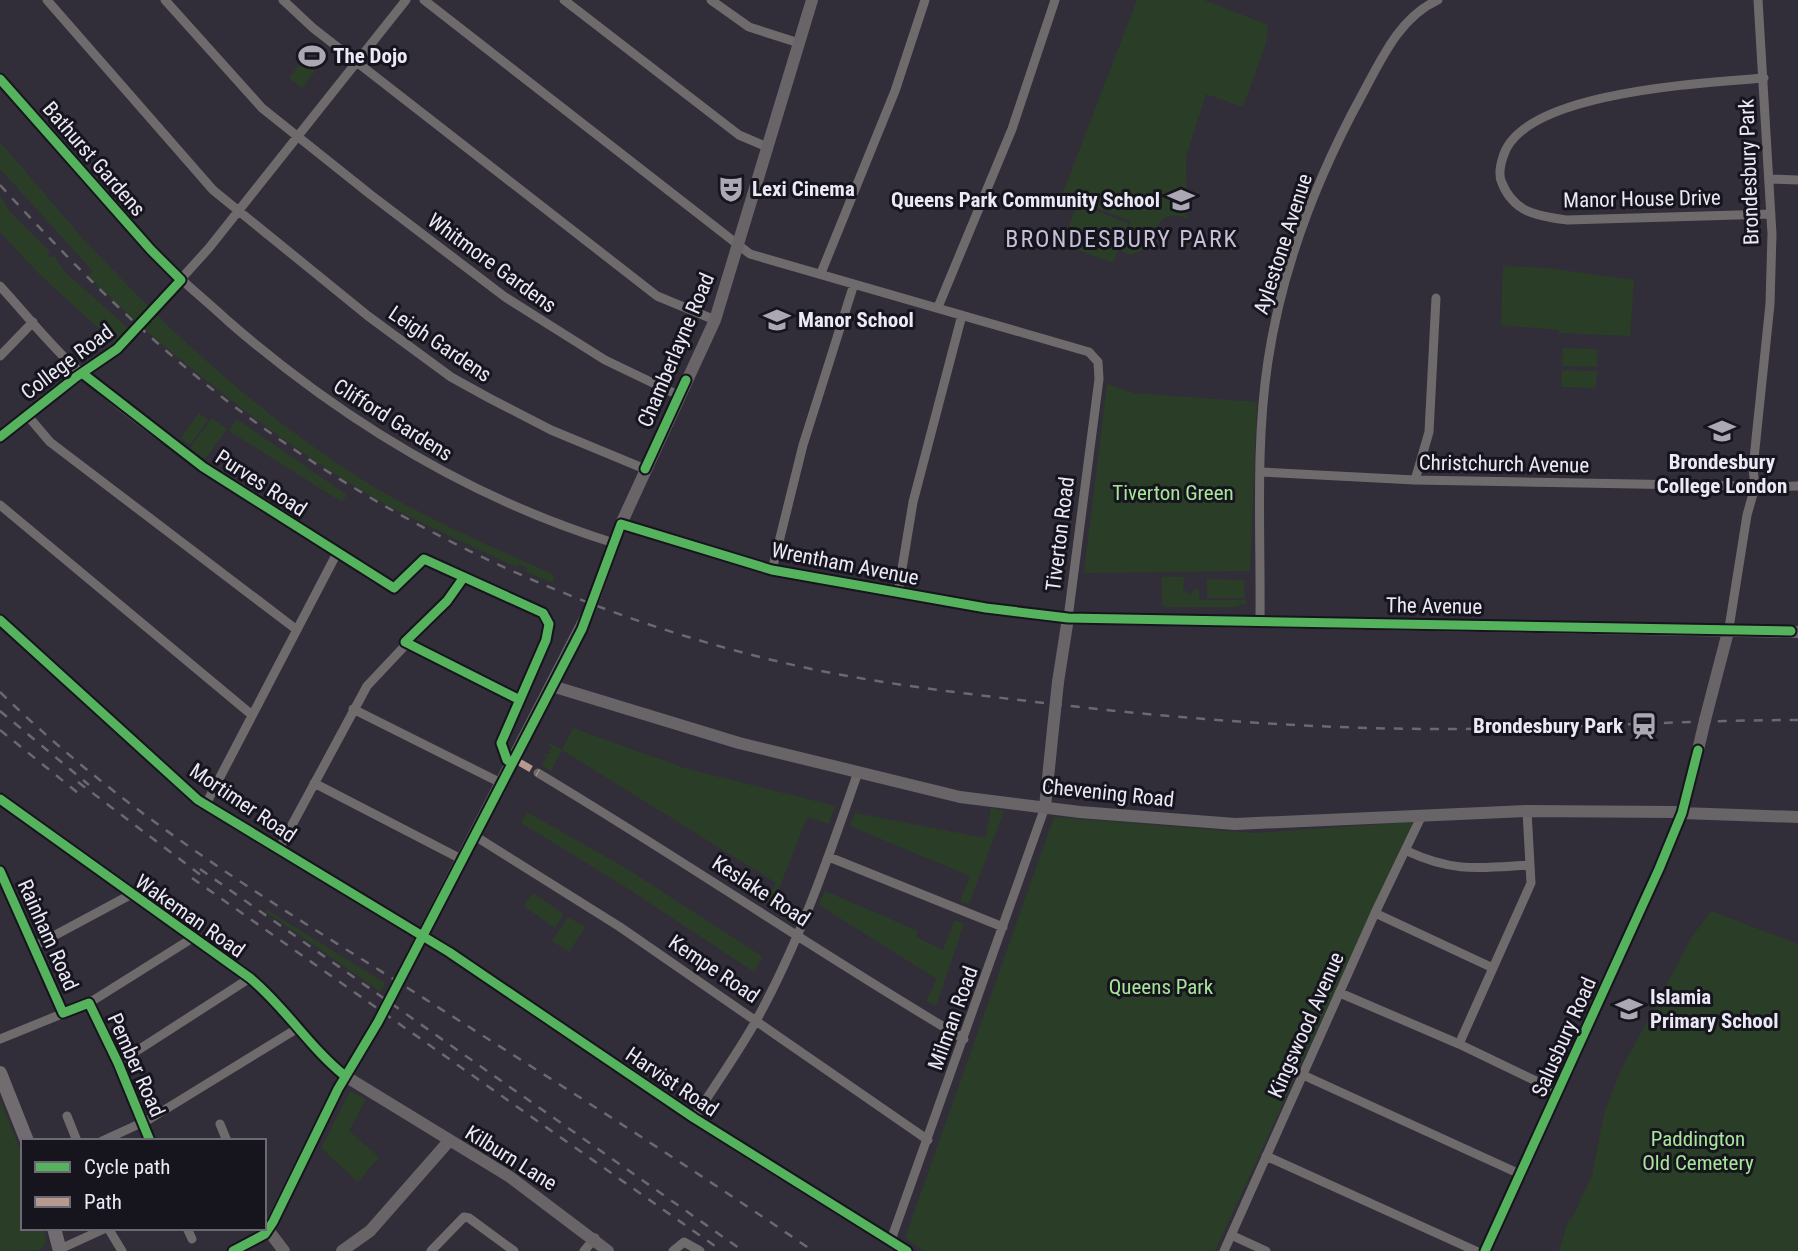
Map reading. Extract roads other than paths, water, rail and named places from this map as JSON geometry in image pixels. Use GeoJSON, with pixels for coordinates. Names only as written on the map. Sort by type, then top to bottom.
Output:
{"type":"FeatureCollection","features":[{"type":"Feature","properties":{"kind":"main road"},"geometry":{"type":"LineString","coordinates":[[0,1073],[26,1139]]}},
{"type":"Feature","properties":{"kind":"main road"},"geometry":{"type":"LineString","coordinates":[[55,1230],[60,1250]]}},
{"type":"Feature","properties":{"kind":"street","name":"Leigh Gardens"},"geometry":{"type":"LineString","coordinates":[[47,0],[213,190],[368,316],[451,377],[551,429],[645,469]]}},
{"type":"Feature","properties":{"kind":"street","name":"Whitmore Gardens"},"geometry":{"type":"LineString","coordinates":[[165,0],[256,101],[505,297],[605,360],[680,396]]}},
{"type":"Feature","properties":{"kind":"street"},"geometry":{"type":"LineString","coordinates":[[283,0],[357,62],[657,296],[715,320]]}},
{"type":"Feature","properties":{"kind":"street","name":"College Road"},"geometry":{"type":"LineString","coordinates":[[0,437],[125,342],[239,211],[406,0]]}},
{"type":"Feature","properties":{"kind":"street"},"geometry":{"type":"LineString","coordinates":[[424,0],[750,254],[962,316],[913,502],[898,593]]}},
{"type":"Feature","properties":{"kind":"street"},"geometry":{"type":"LineString","coordinates":[[711,0],[749,27],[799,43]]}},
{"type":"Feature","properties":{"kind":"street","name":"Chamberlayne Road"},"geometry":{"type":"LineString","coordinates":[[266,1226],[463,860],[587,616],[621,524],[715,320],[765,146],[812,0]]}},
{"type":"Feature","properties":{"kind":"street"},"geometry":{"type":"LineString","coordinates":[[821,273],[890,104],[925,0]]}},
{"type":"Feature","properties":{"kind":"street"},"geometry":{"type":"LineString","coordinates":[[938,307],[1012,129],[1055,0]]}},
{"type":"Feature","properties":{"kind":"street","name":"Aylestone Avenue"},"geometry":{"type":"LineString","coordinates":[[1260,621],[1261,472],[1267,363],[1278,305],[1299,239],[1346,124],[1389,46],[1423,3],[1438,0]]}},
{"type":"Feature","properties":{"kind":"street","name":"Brondesbury Park"},"geometry":{"type":"LineString","coordinates":[[1679,812],[1729,628],[1754,468],[1770,304],[1770,179],[1758,0]]}},
{"type":"Feature","properties":{"kind":"street"},"geometry":{"type":"LineString","coordinates":[[566,1],[739,135],[765,146]]}},
{"type":"Feature","properties":{"kind":"street","name":"Manor House Drive"},"geometry":{"type":"LineString","coordinates":[[1764,78],[1662,87],[1569,107],[1544,118],[1510,142],[1504,152],[1500,178],[1513,203],[1542,217],[1580,219],[1771,214]]}},
{"type":"Feature","properties":{"kind":"street","name":"Bathurst Gardens"},"geometry":{"type":"LineString","coordinates":[[0,79],[151,250],[181,280]]}},
{"type":"Feature","properties":{"kind":"street"},"geometry":{"type":"LineString","coordinates":[[1770,179],[1798,180]]}},
{"type":"Feature","properties":{"kind":"street","name":"Clifford Gardens"},"geometry":{"type":"LineString","coordinates":[[181,280],[271,358],[385,440],[485,493],[562,526],[614,543]]}},
{"type":"Feature","properties":{"kind":"street"},"geometry":{"type":"LineString","coordinates":[[772,570],[803,445],[854,284]]}},
{"type":"Feature","properties":{"kind":"street","name":"Purves Road"},"geometry":{"type":"LineString","coordinates":[[0,286],[82,373],[203,467],[337,553],[394,588],[424,559],[464,577]]}},
{"type":"Feature","properties":{"kind":"street"},"geometry":{"type":"LineString","coordinates":[[1415,480],[1429,432],[1436,298]]}},
{"type":"Feature","properties":{"kind":"street","name":"Tiverton Road"},"geometry":{"type":"LineString","coordinates":[[962,316],[1089,352],[1098,362],[1099,379],[1058,682],[1045,807]]}},
{"type":"Feature","properties":{"kind":"street"},"geometry":{"type":"LineString","coordinates":[[0,356],[33,322]]}},
{"type":"Feature","properties":{"kind":"street"},"geometry":{"type":"LineString","coordinates":[[27,415],[50,443],[297,630]]}},
{"type":"Feature","properties":{"kind":"street","name":"Christchurch Avenue"},"geometry":{"type":"LineString","coordinates":[[1261,472],[1415,480],[1798,486]]}},
{"type":"Feature","properties":{"kind":"street"},"geometry":{"type":"LineString","coordinates":[[0,505],[253,715]]}},
{"type":"Feature","properties":{"kind":"street","name":"Wrentham Avenue"},"geometry":{"type":"LineString","coordinates":[[621,524],[772,570],[898,593],[1068,618]]}},
{"type":"Feature","properties":{"kind":"street"},"geometry":{"type":"LineString","coordinates":[[206,804],[337,553]]}},
{"type":"Feature","properties":{"kind":"street"},"geometry":{"type":"LineString","coordinates":[[279,849],[353,709],[373,678],[447,601],[464,577],[540,610],[547,619],[546,640],[501,743],[507,760],[511,763]]}},
{"type":"Feature","properties":{"kind":"street","name":"The Avenue"},"geometry":{"type":"LineString","coordinates":[[1068,618],[1729,628],[1798,632]]}},
{"type":"Feature","properties":{"kind":"street","name":"Mortimer Road"},"geometry":{"type":"LineString","coordinates":[[0,620],[206,804],[422,936]]}},
{"type":"Feature","properties":{"kind":"street"},"geometry":{"type":"LineString","coordinates":[[405,642],[535,716]]}},
{"type":"Feature","properties":{"kind":"street","name":"Chevening Road"},"geometry":{"type":"LineString","coordinates":[[552,686],[739,743],[960,797],[1045,807],[1235,824],[1527,811],[1679,812],[1798,817]]}},
{"type":"Feature","properties":{"kind":"street"},"geometry":{"type":"LineString","coordinates":[[353,709],[501,783]]}},
{"type":"Feature","properties":{"kind":"street"},"geometry":{"type":"LineString","coordinates":[[694,1118],[757,1019],[797,935],[829,857],[858,772]]}},
{"type":"Feature","properties":{"kind":"street","name":"Keslake Road"},"geometry":{"type":"LineString","coordinates":[[538,774],[797,935],[837,963],[964,1039]]}},
{"type":"Feature","properties":{"kind":"street"},"geometry":{"type":"LineString","coordinates":[[314,783],[463,860]]}},
{"type":"Feature","properties":{"kind":"street","name":"Wakeman Road"},"geometry":{"type":"LineString","coordinates":[[0,799],[191,939],[250,978],[268,994],[327,1062]]}},
{"type":"Feature","properties":{"kind":"street","name":"Milman Road"},"geometry":{"type":"LineString","coordinates":[[891,1240],[1045,807]]}},
{"type":"Feature","properties":{"kind":"street"},"geometry":{"type":"LineString","coordinates":[[1459,1044],[1531,883],[1527,811]]}},
{"type":"Feature","properties":{"kind":"street","name":"Salusbury Road"},"geometry":{"type":"LineString","coordinates":[[1485,1251],[1522,1175],[1659,869],[1679,812]]}},
{"type":"Feature","properties":{"kind":"street","name":"Kingswood Avenue"},"geometry":{"type":"LineString","coordinates":[[1224,1251],[1375,913],[1422,815]]}},
{"type":"Feature","properties":{"kind":"street","name":"Kempe Road"},"geometry":{"type":"LineString","coordinates":[[475,836],[578,900],[757,1019],[928,1140]]}},
{"type":"Feature","properties":{"kind":"street"},"geometry":{"type":"LineString","coordinates":[[1407,851],[1433,863],[1461,869],[1530,866]]}},
{"type":"Feature","properties":{"kind":"street"},"geometry":{"type":"LineString","coordinates":[[829,857],[1003,927]]}},
{"type":"Feature","properties":{"kind":"street","name":"Rainham Road"},"geometry":{"type":"LineString","coordinates":[[0,871],[63,1013]]}},
{"type":"Feature","properties":{"kind":"street"},"geometry":{"type":"LineString","coordinates":[[33,947],[130,895]]}},
{"type":"Feature","properties":{"kind":"street"},"geometry":{"type":"LineString","coordinates":[[1375,913],[1493,968]]}},
{"type":"Feature","properties":{"kind":"street","name":"Harvist Road"},"geometry":{"type":"LineString","coordinates":[[422,936],[694,1118],[907,1251]]}},
{"type":"Feature","properties":{"kind":"street"},"geometry":{"type":"LineString","coordinates":[[0,1039],[89,1003],[191,939]]}},
{"type":"Feature","properties":{"kind":"street"},"geometry":{"type":"LineString","coordinates":[[118,1063],[250,978]]}},
{"type":"Feature","properties":{"kind":"street"},"geometry":{"type":"LineString","coordinates":[[1340,993],[1459,1044],[1559,1092]]}},
{"type":"Feature","properties":{"kind":"street","name":"Pember Road"},"geometry":{"type":"LineString","coordinates":[[89,1003],[118,1063],[149,1139]]}},
{"type":"Feature","properties":{"kind":"street"},"geometry":{"type":"LineString","coordinates":[[107,1139],[143,1123],[298,1028]]}},
{"type":"Feature","properties":{"kind":"street"},"geometry":{"type":"LineString","coordinates":[[1303,1075],[1522,1175]]}},
{"type":"Feature","properties":{"kind":"street"},"geometry":{"type":"LineString","coordinates":[[345,1076],[449,1141]]}},
{"type":"Feature","properties":{"kind":"street"},"geometry":{"type":"LineString","coordinates":[[67,1116],[76,1139]]}},
{"type":"Feature","properties":{"kind":"street"},"geometry":{"type":"LineString","coordinates":[[220,1124],[226,1139]]}},
{"type":"Feature","properties":{"kind":"street","name":"Kilburn Lane"},"geometry":{"type":"LineString","coordinates":[[342,1251],[370,1231],[449,1141],[510,1177],[595,1238],[608,1251]]}},
{"type":"Feature","properties":{"kind":"street"},"geometry":{"type":"LineString","coordinates":[[1266,1156],[1476,1251]]}},
{"type":"Feature","properties":{"kind":"street"},"geometry":{"type":"LineString","coordinates":[[431,1251],[464,1217],[510,1250]]}},
{"type":"Feature","properties":{"kind":"street"},"geometry":{"type":"LineString","coordinates":[[266,1226],[284,1251]]}},
{"type":"Feature","properties":{"kind":"street"},"geometry":{"type":"LineString","coordinates":[[60,1250],[103,1230]]}},
{"type":"Feature","properties":{"kind":"street"},"geometry":{"type":"LineString","coordinates":[[108,1230],[122,1251]]}},
{"type":"Feature","properties":{"kind":"street"},"geometry":{"type":"LineString","coordinates":[[188,1230],[192,1239]]}},
{"type":"Feature","properties":{"kind":"street"},"geometry":{"type":"LineString","coordinates":[[233,1251],[261,1230]]}},
{"type":"Feature","properties":{"kind":"street"},"geometry":{"type":"LineString","coordinates":[[1231,1236],[1266,1251]]}},
{"type":"Feature","properties":{"kind":"street"},"geometry":{"type":"LineString","coordinates":[[584,1251],[595,1238]]}},
{"type":"Feature","properties":{"kind":"street"},"geometry":{"type":"LineString","coordinates":[[673,1251],[684,1242],[700,1251]]}},
{"type":"Feature","properties":{"kind":"railway"},"geometry":{"type":"LineString","coordinates":[[0,185],[83,273],[172,356],[235,407],[358,491],[490,561],[629,618],[700,641],[806,668],[907,686],[1186,718],[1330,727],[1472,729],[1798,720]]}},
{"type":"Feature","properties":{"kind":"railway"},"geometry":{"type":"LineString","coordinates":[[0,692],[48,737],[98,778],[199,854],[615,1120],[813,1251]]}},
{"type":"Feature","properties":{"kind":"railway"},"geometry":{"type":"LineString","coordinates":[[0,711],[89,785]]}},
{"type":"Feature","properties":{"kind":"railway"},"geometry":{"type":"LineString","coordinates":[[0,730],[83,797]]}},
{"type":"Feature","properties":{"kind":"railway"},"geometry":{"type":"LineString","coordinates":[[78,782],[206,879]]}},
{"type":"Feature","properties":{"kind":"railway"},"geometry":{"type":"LineString","coordinates":[[200,869],[743,1251]]}},
{"type":"Feature","properties":{"kind":"railway"},"geometry":{"type":"LineString","coordinates":[[192,878],[722,1251]]}},
{"type":"Feature","properties":{"kind":"place","name":"The Dojo"},"geometry":{"type":"Point","coordinates":[312,56]}},
{"type":"Feature","properties":{"kind":"place","name":"Lexi Cinema"},"geometry":{"type":"Point","coordinates":[731,189]}},
{"type":"Feature","properties":{"kind":"place","name":"Queens Park Community School"},"geometry":{"type":"Point","coordinates":[1181,200]}},
{"type":"Feature","properties":{"kind":"place","name":"Manor School"},"geometry":{"type":"Point","coordinates":[777,320]}},
{"type":"Feature","properties":{"kind":"place","name":"Brondesbury College London"},"geometry":{"type":"Point","coordinates":[1722,431]}},
{"type":"Feature","properties":{"kind":"place","name":"Brondesbury Park"},"geometry":{"type":"Point","coordinates":[1644,726]}},
{"type":"Feature","properties":{"kind":"place","name":"Islamia Primary School"},"geometry":{"type":"Point","coordinates":[1629,1009]}},
{"type":"Feature","properties":{"kind":"district","name":"BRONDESBURY PARK"},"geometry":{"type":"Point","coordinates":[1122,239]}},
{"type":"Feature","properties":{"kind":"park label","name":"Tiverton Green"},"geometry":{"type":"Point","coordinates":[1173,493]}},
{"type":"Feature","properties":{"kind":"park label","name":"Queens Park"},"geometry":{"type":"Point","coordinates":[1161,987]}},
{"type":"Feature","properties":{"kind":"park label","name":"Paddington Old Cemetery"},"geometry":{"type":"Point","coordinates":[1698,1151]}}]}
